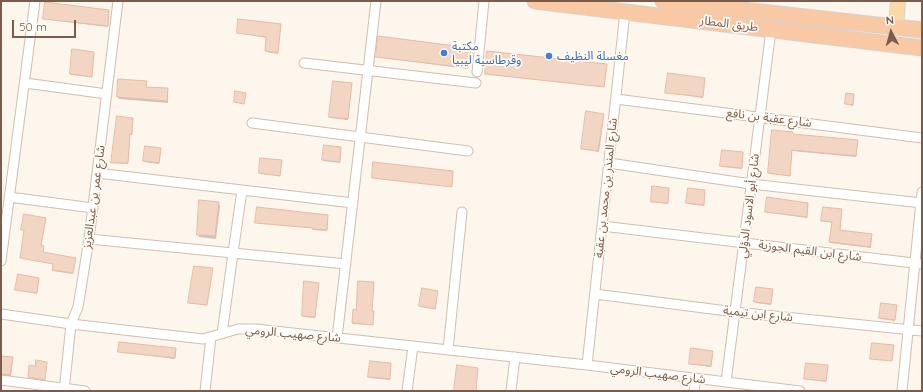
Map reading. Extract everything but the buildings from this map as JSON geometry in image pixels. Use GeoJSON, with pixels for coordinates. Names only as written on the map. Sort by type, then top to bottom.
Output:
{"type":"FeatureCollection","features":[{"type":"Feature","properties":{"kind":"highway","name":"طريق المطار"},"geometry":{"type":"LineString","coordinates":[[535,1],[922,48]]}},
{"type":"Feature","properties":{"kind":"highway","name":"طريق المطار"},"geometry":{"type":"LineString","coordinates":[[663,1],[922,30]]}},
{"type":"Feature","properties":{"kind":"main road"},"geometry":{"type":"LineString","coordinates":[[896,28],[898,1]]}},
{"type":"Feature","properties":{"kind":"street"},"geometry":{"type":"LineString","coordinates":[[1,261],[35,1]]}},
{"type":"Feature","properties":{"kind":"street","name":"شارع عمر بن عبدالعزيز"},"geometry":{"type":"LineString","coordinates":[[64,390],[71,324],[78,307],[89,239],[118,1]]}},
{"type":"Feature","properties":{"kind":"street"},"geometry":{"type":"LineString","coordinates":[[337,338],[376,1]]}},
{"type":"Feature","properties":{"kind":"street"},"geometry":{"type":"LineString","coordinates":[[477,72],[484,1]]}},
{"type":"Feature","properties":{"kind":"street","name":"شارع المنذر بن محمد بن عقبة"},"geometry":{"type":"LineString","coordinates":[[587,365],[625,12]]}},
{"type":"Feature","properties":{"kind":"street","name":"شارع أبو الاسود الدؤلي"},"geometry":{"type":"LineString","coordinates":[[726,382],[771,30]]}},
{"type":"Feature","properties":{"kind":"street"},"geometry":{"type":"LineString","coordinates":[[304,63],[476,83]]}},
{"type":"Feature","properties":{"kind":"street"},"geometry":{"type":"LineString","coordinates":[[24,83],[107,94]]}},
{"type":"Feature","properties":{"kind":"street","name":"شارع عقبة بن نافع"},"geometry":{"type":"LineString","coordinates":[[616,99],[922,138]]}},
{"type":"Feature","properties":{"kind":"street"},"geometry":{"type":"LineString","coordinates":[[252,123],[468,151]]}},
{"type":"Feature","properties":{"kind":"street"},"geometry":{"type":"LineString","coordinates":[[609,163],[751,184],[921,203]]}},
{"type":"Feature","properties":{"kind":"street"},"geometry":{"type":"LineString","coordinates":[[97,173],[353,203]]}},
{"type":"Feature","properties":{"kind":"street"},"geometry":{"type":"LineString","coordinates":[[222,334],[242,190]]}},
{"type":"Feature","properties":{"kind":"street"},"geometry":{"type":"LineString","coordinates":[[902,391],[907,330],[918,263],[922,192]]}},
{"type":"Feature","properties":{"kind":"street"},"geometry":{"type":"LineString","coordinates":[[9,197],[93,208]]}},
{"type":"Feature","properties":{"kind":"street"},"geometry":{"type":"LineString","coordinates":[[448,350],[462,212]]}},
{"type":"Feature","properties":{"kind":"street","name":"شارع ابن القيم الجوزية"},"geometry":{"type":"LineString","coordinates":[[602,226],[918,263]]}},
{"type":"Feature","properties":{"kind":"street"},"geometry":{"type":"LineString","coordinates":[[89,239],[346,264]]}},
{"type":"Feature","properties":{"kind":"street","name":"شارع ابن تيمية"},"geometry":{"type":"LineString","coordinates":[[595,294],[735,312],[922,332]]}},
{"type":"Feature","properties":{"kind":"street","name":"شارع صهيب الرومي"},"geometry":{"type":"LineString","coordinates":[[1,314],[71,324],[203,338],[238,329],[256,329],[587,365],[800,391]]}},
{"type":"Feature","properties":{"kind":"street"},"geometry":{"type":"LineString","coordinates":[[205,391],[211,337]]}},
{"type":"Feature","properties":{"kind":"street"},"geometry":{"type":"LineString","coordinates":[[407,391],[413,346]]}},
{"type":"Feature","properties":{"kind":"street"},"geometry":{"type":"LineString","coordinates":[[511,391],[515,357]]}},
{"type":"Feature","properties":{"kind":"street"},"geometry":{"type":"LineString","coordinates":[[694,391],[696,378]]}},
{"type":"Feature","properties":{"kind":"street"},"geometry":{"type":"LineString","coordinates":[[1,380],[64,390],[85,391]]}},
{"type":"Feature","properties":{"kind":"place","name":"مكتبة وقرطاسية ليبيا"},"geometry":{"type":"Point","coordinates":[444,53]}},
{"type":"Feature","properties":{"kind":"place","name":"مغسلة النظيف"},"geometry":{"type":"Point","coordinates":[549,56]}}]}
